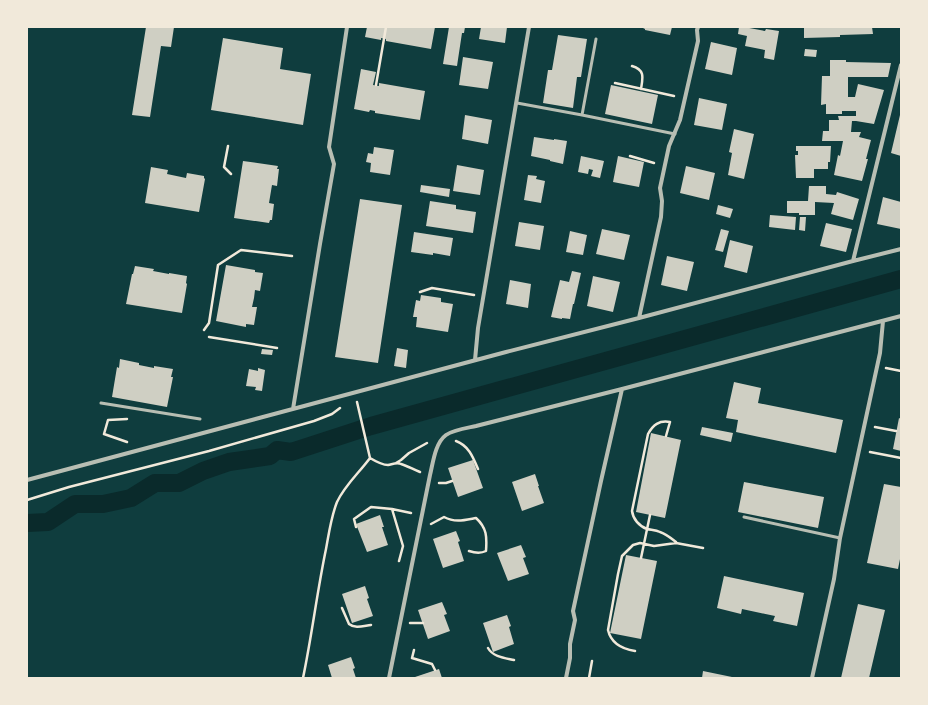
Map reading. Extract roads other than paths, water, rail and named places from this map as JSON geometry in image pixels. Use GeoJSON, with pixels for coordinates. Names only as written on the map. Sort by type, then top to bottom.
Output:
{"type":"FeatureCollection","features":[{"type":"Feature","properties":{"kind":"street"},"geometry":{"type":"LineString","coordinates":[[293,408],[334,164],[329,147],[348,27]]}},
{"type":"Feature","properties":{"kind":"street"},"geometry":{"type":"LineString","coordinates":[[475,360],[478,328],[529,27]]}},
{"type":"Feature","properties":{"kind":"street"},"geometry":{"type":"LineString","coordinates":[[639,318],[661,217],[662,201],[660,188],[669,146],[680,120],[698,42],[698,27]]}},
{"type":"Feature","properties":{"kind":"street"},"geometry":{"type":"LineString","coordinates":[[853,261],[901,64]]}},
{"type":"Feature","properties":{"kind":"street"},"geometry":{"type":"LineString","coordinates":[[27,480],[293,408],[901,249]]}},
{"type":"Feature","properties":{"kind":"street"},"geometry":{"type":"LineString","coordinates":[[389,678],[430,475],[436,450],[441,440],[446,435],[452,432],[901,316]]}},
{"type":"Feature","properties":{"kind":"street"},"geometry":{"type":"LineString","coordinates":[[812,678],[834,579],[840,538],[880,353],[883,321]]}},
{"type":"Feature","properties":{"kind":"street"},"geometry":{"type":"LineString","coordinates":[[566,678],[570,658],[570,644],[575,620],[574,611],[622,389]]}},
{"type":"Feature","properties":{"kind":"lane"},"geometry":{"type":"LineString","coordinates":[[582,114],[596,39]]}},
{"type":"Feature","properties":{"kind":"lane"},"geometry":{"type":"LineString","coordinates":[[517,103],[582,114],[675,134]]}},
{"type":"Feature","properties":{"kind":"lane"},"geometry":{"type":"LineString","coordinates":[[101,403],[200,419]]}},
{"type":"Feature","properties":{"kind":"lane"},"geometry":{"type":"LineString","coordinates":[[744,517],[840,538]]}},
{"type":"Feature","properties":{"kind":"waterway"},"geometry":{"type":"LineString","coordinates":[[27,523],[48,522],[75,504],[103,504],[131,498],[155,483],[179,483],[203,471],[229,462],[270,456],[277,450],[291,452],[371,426],[901,279]]}}]}
